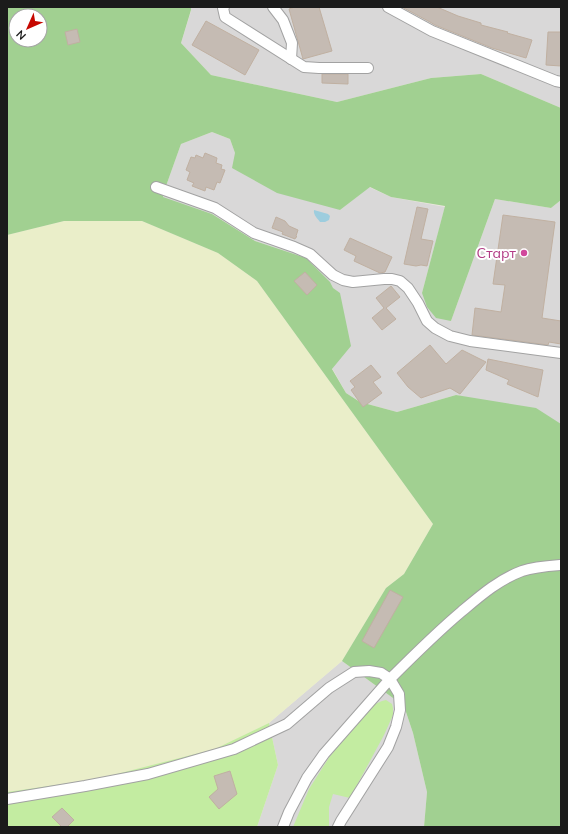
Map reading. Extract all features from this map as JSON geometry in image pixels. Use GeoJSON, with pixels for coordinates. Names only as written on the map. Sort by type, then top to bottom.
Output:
{"type":"FeatureCollection","features":[{"type":"Feature","properties":{"kind":"street"},"geometry":{"type":"LineString","coordinates":[[224,7],[225,17],[304,67],[368,68]]}},
{"type":"Feature","properties":{"kind":"street"},"geometry":{"type":"LineString","coordinates":[[273,7],[283,20],[292,43],[291,59]]}},
{"type":"Feature","properties":{"kind":"street"},"geometry":{"type":"LineString","coordinates":[[388,7],[432,31],[561,82]]}},
{"type":"Feature","properties":{"kind":"street"},"geometry":{"type":"LineString","coordinates":[[156,187],[215,208],[254,233],[310,254],[333,275],[343,280],[353,282],[392,279],[400,281],[408,288],[427,321],[435,328],[450,336],[470,341],[561,353]]}},
{"type":"Feature","properties":{"kind":"street"},"geometry":{"type":"LineString","coordinates":[[283,827],[289,812],[307,778],[324,754],[390,679],[421,647],[493,585],[507,577],[523,571],[546,566],[561,565]]}},
{"type":"Feature","properties":{"kind":"street"},"geometry":{"type":"LineString","coordinates":[[7,799],[148,774],[234,750],[287,724],[329,688],[354,672],[369,670],[381,673],[390,679],[399,694],[400,710],[396,727],[388,747],[338,827]]}},
{"type":"Feature","properties":{"kind":"shaded area"},"geometry":{"type":"Polygon","coordinates":[[[191,7],[561,7],[561,108],[481,74],[431,78],[337,102],[211,75],[181,43],[191,7]]]}},
{"type":"Feature","properties":{"kind":"shaded area"},"geometry":{"type":"Polygon","coordinates":[[[212,132],[230,139],[235,153],[340,210],[369,187],[391,197],[445,207],[422,293],[451,321],[495,199],[551,208],[561,200],[561,425],[456,395],[397,412],[360,402],[346,393],[332,368],[305,258],[255,241],[212,214],[163,198],[181,144],[212,132]]]}},
{"type":"Feature","properties":{"kind":"shaded area"},"geometry":{"type":"Polygon","coordinates":[[[342,661],[404,706],[413,733],[427,792],[424,827],[257,827],[278,765],[269,723],[342,661]]]}},
{"type":"Feature","properties":{"kind":"green space"},"geometry":{"type":"Polygon","coordinates":[[[7,7],[191,7],[181,43],[211,75],[337,102],[431,78],[481,74],[561,108],[561,200],[551,208],[495,199],[451,321],[436,318],[427,307],[422,293],[445,206],[391,197],[370,187],[340,210],[277,193],[232,168],[235,153],[230,139],[212,132],[181,144],[163,197],[212,214],[255,241],[306,258],[330,282],[333,288],[340,293],[351,346],[332,369],[346,393],[360,402],[397,412],[456,395],[536,408],[561,424],[561,827],[424,827],[427,792],[413,733],[404,706],[342,661],[386,588],[404,574],[433,524],[257,281],[218,253],[142,221],[64,221],[7,235],[7,7]]]}},
{"type":"Feature","properties":{"kind":"green space"},"geometry":{"type":"Polygon","coordinates":[[[64,221],[142,221],[218,253],[257,281],[433,524],[404,574],[386,588],[342,661],[269,723],[216,749],[97,779],[7,792],[7,235],[64,221]]]}},
{"type":"Feature","properties":{"kind":"green space"},"geometry":{"type":"Polygon","coordinates":[[[386,700],[392,704],[393,715],[384,735],[350,798],[333,794],[329,807],[329,827],[293,827],[309,789],[330,756],[375,704],[386,700]]]}},
{"type":"Feature","properties":{"kind":"green space"},"geometry":{"type":"Polygon","coordinates":[[[269,723],[278,765],[257,827],[7,827],[7,792],[97,779],[215,749],[269,723]]]}},
{"type":"Feature","properties":{"kind":"water"},"geometry":{"type":"Polygon","coordinates":[[[314,210],[328,214],[330,216],[329,220],[320,222],[315,215],[314,210]]]}},
{"type":"Feature","properties":{"kind":"building"},"geometry":{"type":"Polygon","coordinates":[[[295,7],[319,7],[332,51],[303,59],[289,9],[295,7]]]}},
{"type":"Feature","properties":{"kind":"building"},"geometry":{"type":"Polygon","coordinates":[[[402,7],[437,7],[458,16],[481,23],[481,25],[532,40],[526,58],[492,48],[435,25],[402,7]]]}},
{"type":"Feature","properties":{"kind":"building"},"geometry":{"type":"Polygon","coordinates":[[[206,21],[259,50],[245,75],[192,45],[206,21]]]}},
{"type":"Feature","properties":{"kind":"building"},"geometry":{"type":"Polygon","coordinates":[[[77,29],[80,42],[68,45],[65,32],[77,29]]]}},
{"type":"Feature","properties":{"kind":"building"},"geometry":{"type":"Polygon","coordinates":[[[548,32],[561,32],[561,66],[546,65],[548,32]]]}},
{"type":"Feature","properties":{"kind":"building"},"geometry":{"type":"Polygon","coordinates":[[[322,74],[348,74],[348,84],[322,83],[322,74]]]}},
{"type":"Feature","properties":{"kind":"building"},"geometry":{"type":"Polygon","coordinates":[[[205,153],[217,158],[216,163],[222,165],[221,169],[225,170],[220,183],[217,182],[214,190],[206,187],[205,191],[192,186],[194,183],[187,180],[190,172],[186,170],[191,157],[195,158],[196,155],[203,158],[205,153]]]}},
{"type":"Feature","properties":{"kind":"building"},"geometry":{"type":"Polygon","coordinates":[[[417,207],[428,209],[421,239],[433,241],[427,266],[404,264],[417,207]]]}},
{"type":"Feature","properties":{"kind":"building"},"geometry":{"type":"Polygon","coordinates":[[[503,215],[555,222],[542,318],[561,321],[561,344],[549,342],[548,345],[472,335],[475,308],[501,312],[505,285],[493,284],[503,215]]]}},
{"type":"Feature","properties":{"kind":"building"},"geometry":{"type":"Polygon","coordinates":[[[276,217],[298,230],[297,237],[295,239],[272,228],[276,217]]]}},
{"type":"Feature","properties":{"kind":"building"},"geometry":{"type":"Polygon","coordinates":[[[350,238],[392,257],[385,272],[380,273],[354,261],[356,256],[344,250],[350,238]]]}},
{"type":"Feature","properties":{"kind":"building"},"geometry":{"type":"Polygon","coordinates":[[[305,272],[317,285],[307,295],[294,281],[305,272]]]}},
{"type":"Feature","properties":{"kind":"building"},"geometry":{"type":"Polygon","coordinates":[[[391,286],[400,297],[386,308],[396,319],[382,330],[372,318],[384,308],[376,298],[391,286]]]}},
{"type":"Feature","properties":{"kind":"building"},"geometry":{"type":"Polygon","coordinates":[[[430,345],[446,364],[462,350],[486,362],[460,394],[450,388],[421,398],[408,387],[397,373],[430,345]]]}},
{"type":"Feature","properties":{"kind":"building"},"geometry":{"type":"Polygon","coordinates":[[[488,359],[543,370],[538,397],[507,384],[509,380],[486,370],[488,359]]]}},
{"type":"Feature","properties":{"kind":"building"},"geometry":{"type":"Polygon","coordinates":[[[371,365],[381,377],[373,382],[382,393],[363,407],[351,390],[355,387],[350,381],[371,365]]]}},
{"type":"Feature","properties":{"kind":"building"},"geometry":{"type":"Polygon","coordinates":[[[390,590],[403,597],[374,648],[362,641],[390,590]]]}},
{"type":"Feature","properties":{"kind":"building"},"geometry":{"type":"Polygon","coordinates":[[[230,771],[237,794],[219,809],[209,797],[218,789],[214,776],[230,771]]]}},
{"type":"Feature","properties":{"kind":"building"},"geometry":{"type":"Polygon","coordinates":[[[62,808],[74,820],[67,827],[62,827],[52,817],[62,808]]]}},
{"type":"Feature","properties":{"kind":"place","name":"Старт"},"geometry":{"type":"Point","coordinates":[524,253]}}]}
